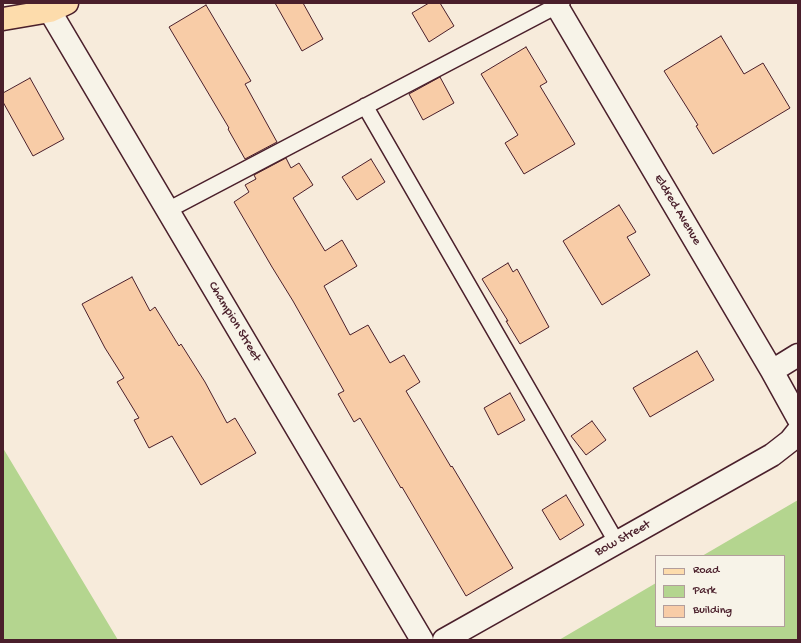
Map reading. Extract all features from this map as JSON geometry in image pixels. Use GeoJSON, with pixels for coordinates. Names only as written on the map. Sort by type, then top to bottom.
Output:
{"type":"FeatureCollection","features":[{"type":"Feature","properties":{"kind":"main road"},"geometry":{"type":"LineString","coordinates":[[3,19],[54,6]]}},
{"type":"Feature","properties":{"kind":"street","name":"Eldred Avenue"},"geometry":{"type":"LineString","coordinates":[[558,4],[798,418]]}},
{"type":"Feature","properties":{"kind":"street","name":"Champion Street"},"geometry":{"type":"LineString","coordinates":[[54,6],[168,210],[422,640]]}},
{"type":"Feature","properties":{"kind":"street"},"geometry":{"type":"LineString","coordinates":[[772,371],[798,355]]}},
{"type":"Feature","properties":{"kind":"street","name":"Bow Street"},"geometry":{"type":"LineString","coordinates":[[444,640],[772,455],[790,441],[798,431]]}},
{"type":"Feature","properties":{"kind":"lane"},"geometry":{"type":"LineString","coordinates":[[168,210],[558,4]]}},
{"type":"Feature","properties":{"kind":"lane"},"geometry":{"type":"LineString","coordinates":[[365,106],[617,543]]}},
{"type":"Feature","properties":{"kind":"green space"},"geometry":{"type":"Polygon","coordinates":[[[3,448],[118,640],[3,640],[3,448]]]}},
{"type":"Feature","properties":{"kind":"green space"},"geometry":{"type":"Polygon","coordinates":[[[798,500],[798,640],[559,640],[655,584],[655,627],[785,627],[785,555],[704,555],[798,500]]]}},
{"type":"Feature","properties":{"kind":"building"},"geometry":{"type":"Polygon","coordinates":[[[275,3],[303,3],[323,39],[302,51],[275,3]]]}},
{"type":"Feature","properties":{"kind":"building"},"geometry":{"type":"Polygon","coordinates":[[[429,3],[440,3],[454,26],[429,42],[412,13],[429,3]]]}},
{"type":"Feature","properties":{"kind":"building"},"geometry":{"type":"Polygon","coordinates":[[[206,5],[251,81],[245,84],[277,142],[245,159],[228,129],[229,128],[169,27],[206,5]]]}},
{"type":"Feature","properties":{"kind":"building"},"geometry":{"type":"Polygon","coordinates":[[[721,36],[744,74],[763,63],[790,108],[713,154],[696,126],[698,125],[664,71],[721,36]]]}},
{"type":"Feature","properties":{"kind":"building"},"geometry":{"type":"Polygon","coordinates":[[[526,47],[547,82],[540,86],[575,144],[524,174],[505,143],[518,135],[481,74],[526,47]]]}},
{"type":"Feature","properties":{"kind":"building"},"geometry":{"type":"Polygon","coordinates":[[[440,77],[454,103],[423,120],[409,94],[440,77]]]}},
{"type":"Feature","properties":{"kind":"building"},"geometry":{"type":"Polygon","coordinates":[[[30,78],[64,139],[33,156],[3,102],[3,93],[30,78]]]}},
{"type":"Feature","properties":{"kind":"building"},"geometry":{"type":"Polygon","coordinates":[[[286,158],[291,168],[299,163],[313,185],[293,198],[325,251],[342,240],[357,266],[324,286],[350,335],[368,325],[390,363],[404,355],[420,382],[406,391],[513,568],[466,596],[360,418],[354,422],[338,394],[344,391],[234,202],[249,192],[245,185],[256,179],[254,175],[286,158]]]}},
{"type":"Feature","properties":{"kind":"building"},"geometry":{"type":"Polygon","coordinates":[[[371,159],[385,182],[357,200],[342,177],[371,159]]]}},
{"type":"Feature","properties":{"kind":"building"},"geometry":{"type":"Polygon","coordinates":[[[619,205],[636,232],[627,237],[650,275],[602,305],[563,241],[619,205]]]}},
{"type":"Feature","properties":{"kind":"building"},"geometry":{"type":"Polygon","coordinates":[[[508,263],[513,272],[517,269],[549,327],[520,344],[506,321],[508,321],[482,279],[508,263]]]}},
{"type":"Feature","properties":{"kind":"building"},"geometry":{"type":"Polygon","coordinates":[[[132,277],[150,311],[155,307],[179,346],[181,344],[205,382],[227,423],[235,418],[256,453],[201,485],[172,436],[149,448],[134,420],[139,418],[117,382],[124,378],[105,348],[82,304],[132,277]]]}},
{"type":"Feature","properties":{"kind":"building"},"geometry":{"type":"Polygon","coordinates":[[[697,351],[714,380],[650,417],[633,388],[697,351]]]}},
{"type":"Feature","properties":{"kind":"building"},"geometry":{"type":"Polygon","coordinates":[[[510,393],[525,420],[498,435],[484,408],[510,393]]]}},
{"type":"Feature","properties":{"kind":"building"},"geometry":{"type":"Polygon","coordinates":[[[592,421],[606,440],[586,455],[571,436],[592,421]]]}},
{"type":"Feature","properties":{"kind":"building"},"geometry":{"type":"Polygon","coordinates":[[[566,495],[584,525],[560,540],[542,510],[566,495]]]}}]}
